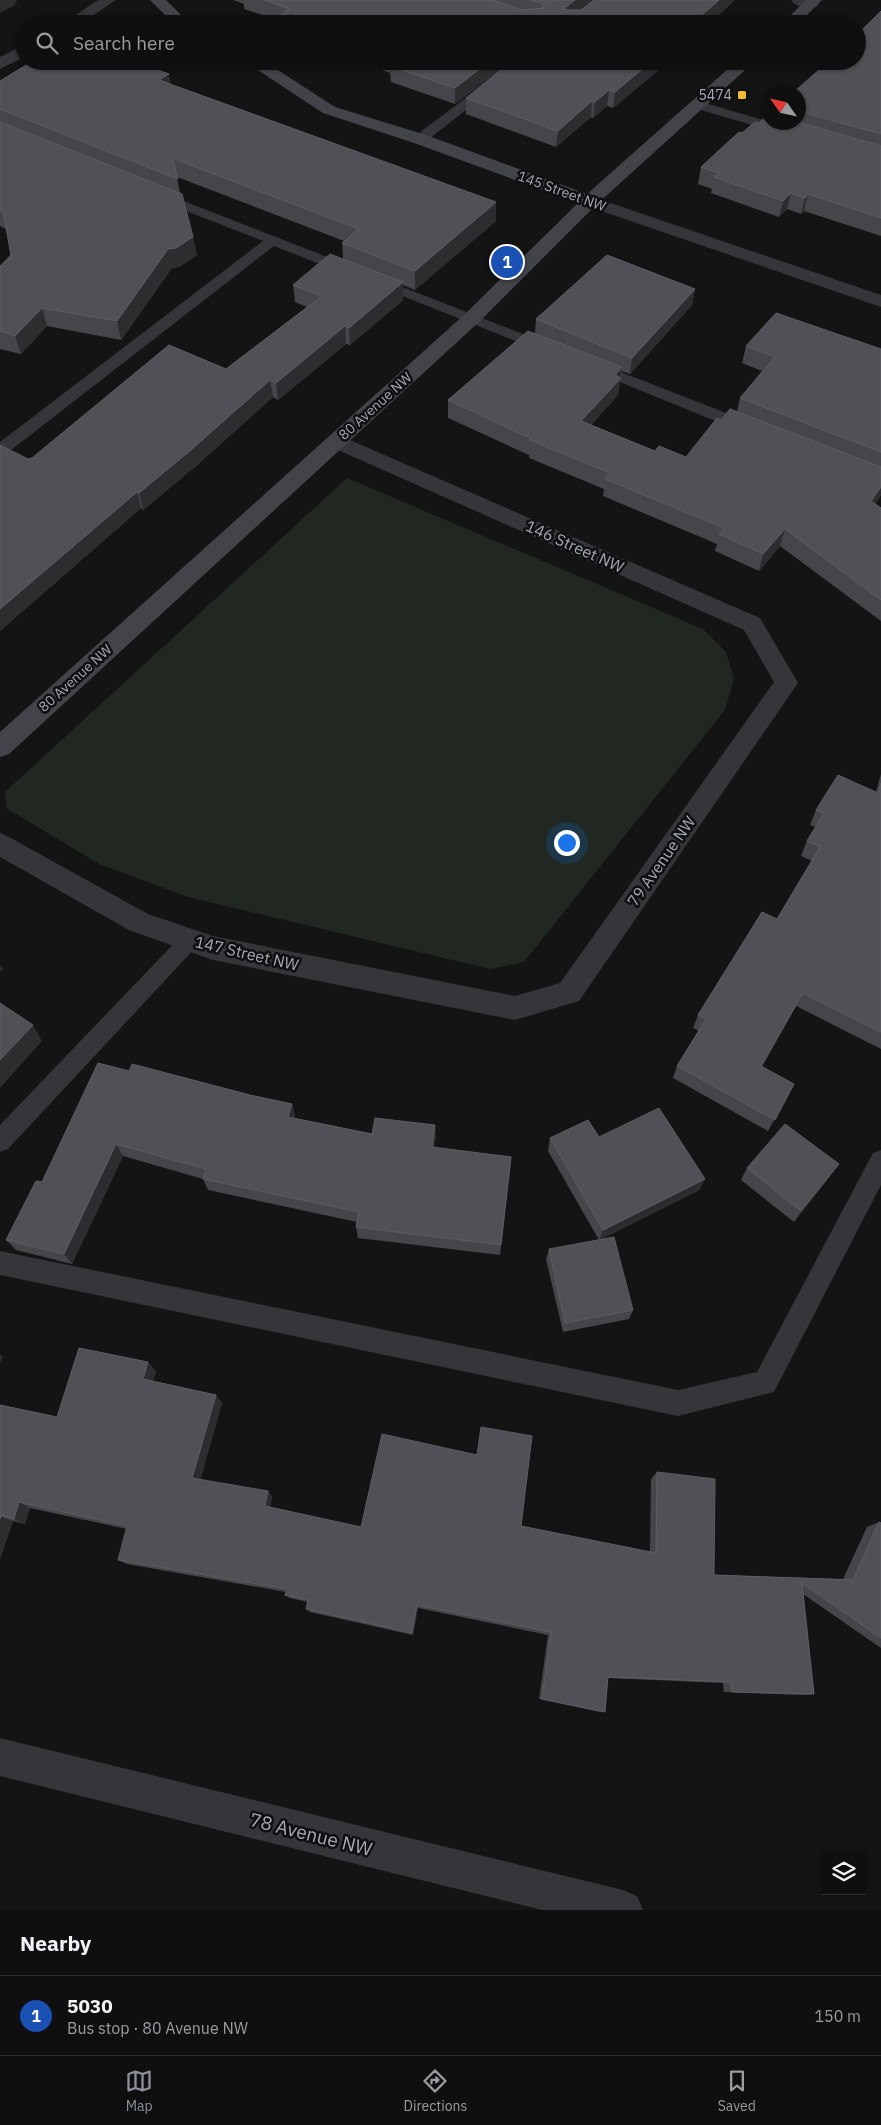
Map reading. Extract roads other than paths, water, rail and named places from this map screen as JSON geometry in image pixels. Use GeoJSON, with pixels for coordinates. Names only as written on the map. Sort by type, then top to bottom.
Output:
{"type":"FeatureCollection","features":[{"type":"Feature","properties":{"kind":"street"},"geometry":{"type":"LineString","coordinates":[[84,15],[109,0]]}},
{"type":"Feature","properties":{"kind":"street"},"geometry":{"type":"LineString","coordinates":[[157,0],[173,15]]}},
{"type":"Feature","properties":{"kind":"street"},"geometry":{"type":"LineString","coordinates":[[796,15],[808,1]]}},
{"type":"Feature","properties":{"kind":"street"},"geometry":{"type":"LineString","coordinates":[[0,64],[15,55]]}},
{"type":"Feature","properties":{"kind":"street","name":"145 Street NW"},"geometry":{"type":"LineString","coordinates":[[269,70],[329,110],[420,139],[590,201],[881,301]]}},
{"type":"Feature","properties":{"kind":"street","name":"80 Avenue NW"},"geometry":{"type":"LineString","coordinates":[[0,746],[472,318],[590,201],[736,70]]}},
{"type":"Feature","properties":{"kind":"street","name":"146 Street NW"},"geometry":{"type":"LineString","coordinates":[[336,441],[752,624],[786,683]]}},
{"type":"Feature","properties":{"kind":"street","name":"79 Avenue NW"},"geometry":{"type":"LineString","coordinates":[[515,1008],[569,992],[786,683]]}},
{"type":"Feature","properties":{"kind":"street","name":"147 Street NW"},"geometry":{"type":"LineString","coordinates":[[0,844],[139,922],[213,948],[515,1008]]}},
{"type":"Feature","properties":{"kind":"street","name":"78 Avenue NW"},"geometry":{"type":"LineString","coordinates":[[0,1758],[623,1910]]}},
{"type":"Feature","properties":{"kind":"lane"},"geometry":{"type":"LineString","coordinates":[[420,139],[511,70]]}},
{"type":"Feature","properties":{"kind":"lane"},"geometry":{"type":"LineString","coordinates":[[698,105],[798,134]]}},
{"type":"Feature","properties":{"kind":"lane"},"geometry":{"type":"LineString","coordinates":[[145,190],[563,354]]}},
{"type":"Feature","properties":{"kind":"lane"},"geometry":{"type":"LineString","coordinates":[[0,450],[272,241]]}},
{"type":"Feature","properties":{"kind":"lane"},"geometry":{"type":"LineString","coordinates":[[581,361],[763,433]]}},
{"type":"Feature","properties":{"kind":"lane"},"geometry":{"type":"LineString","coordinates":[[0,1141],[190,940]]}},
{"type":"Feature","properties":{"kind":"lane"},"geometry":{"type":"LineString","coordinates":[[0,1263],[678,1403],[765,1383],[881,1161]]}},
{"type":"Feature","properties":{"kind":"place","name":"5474"},"geometry":{"type":"Point","coordinates":[742,95]}},
{"type":"Feature","properties":{"kind":"place","name":"5030"},"geometry":{"type":"Point","coordinates":[507,262]}}]}
